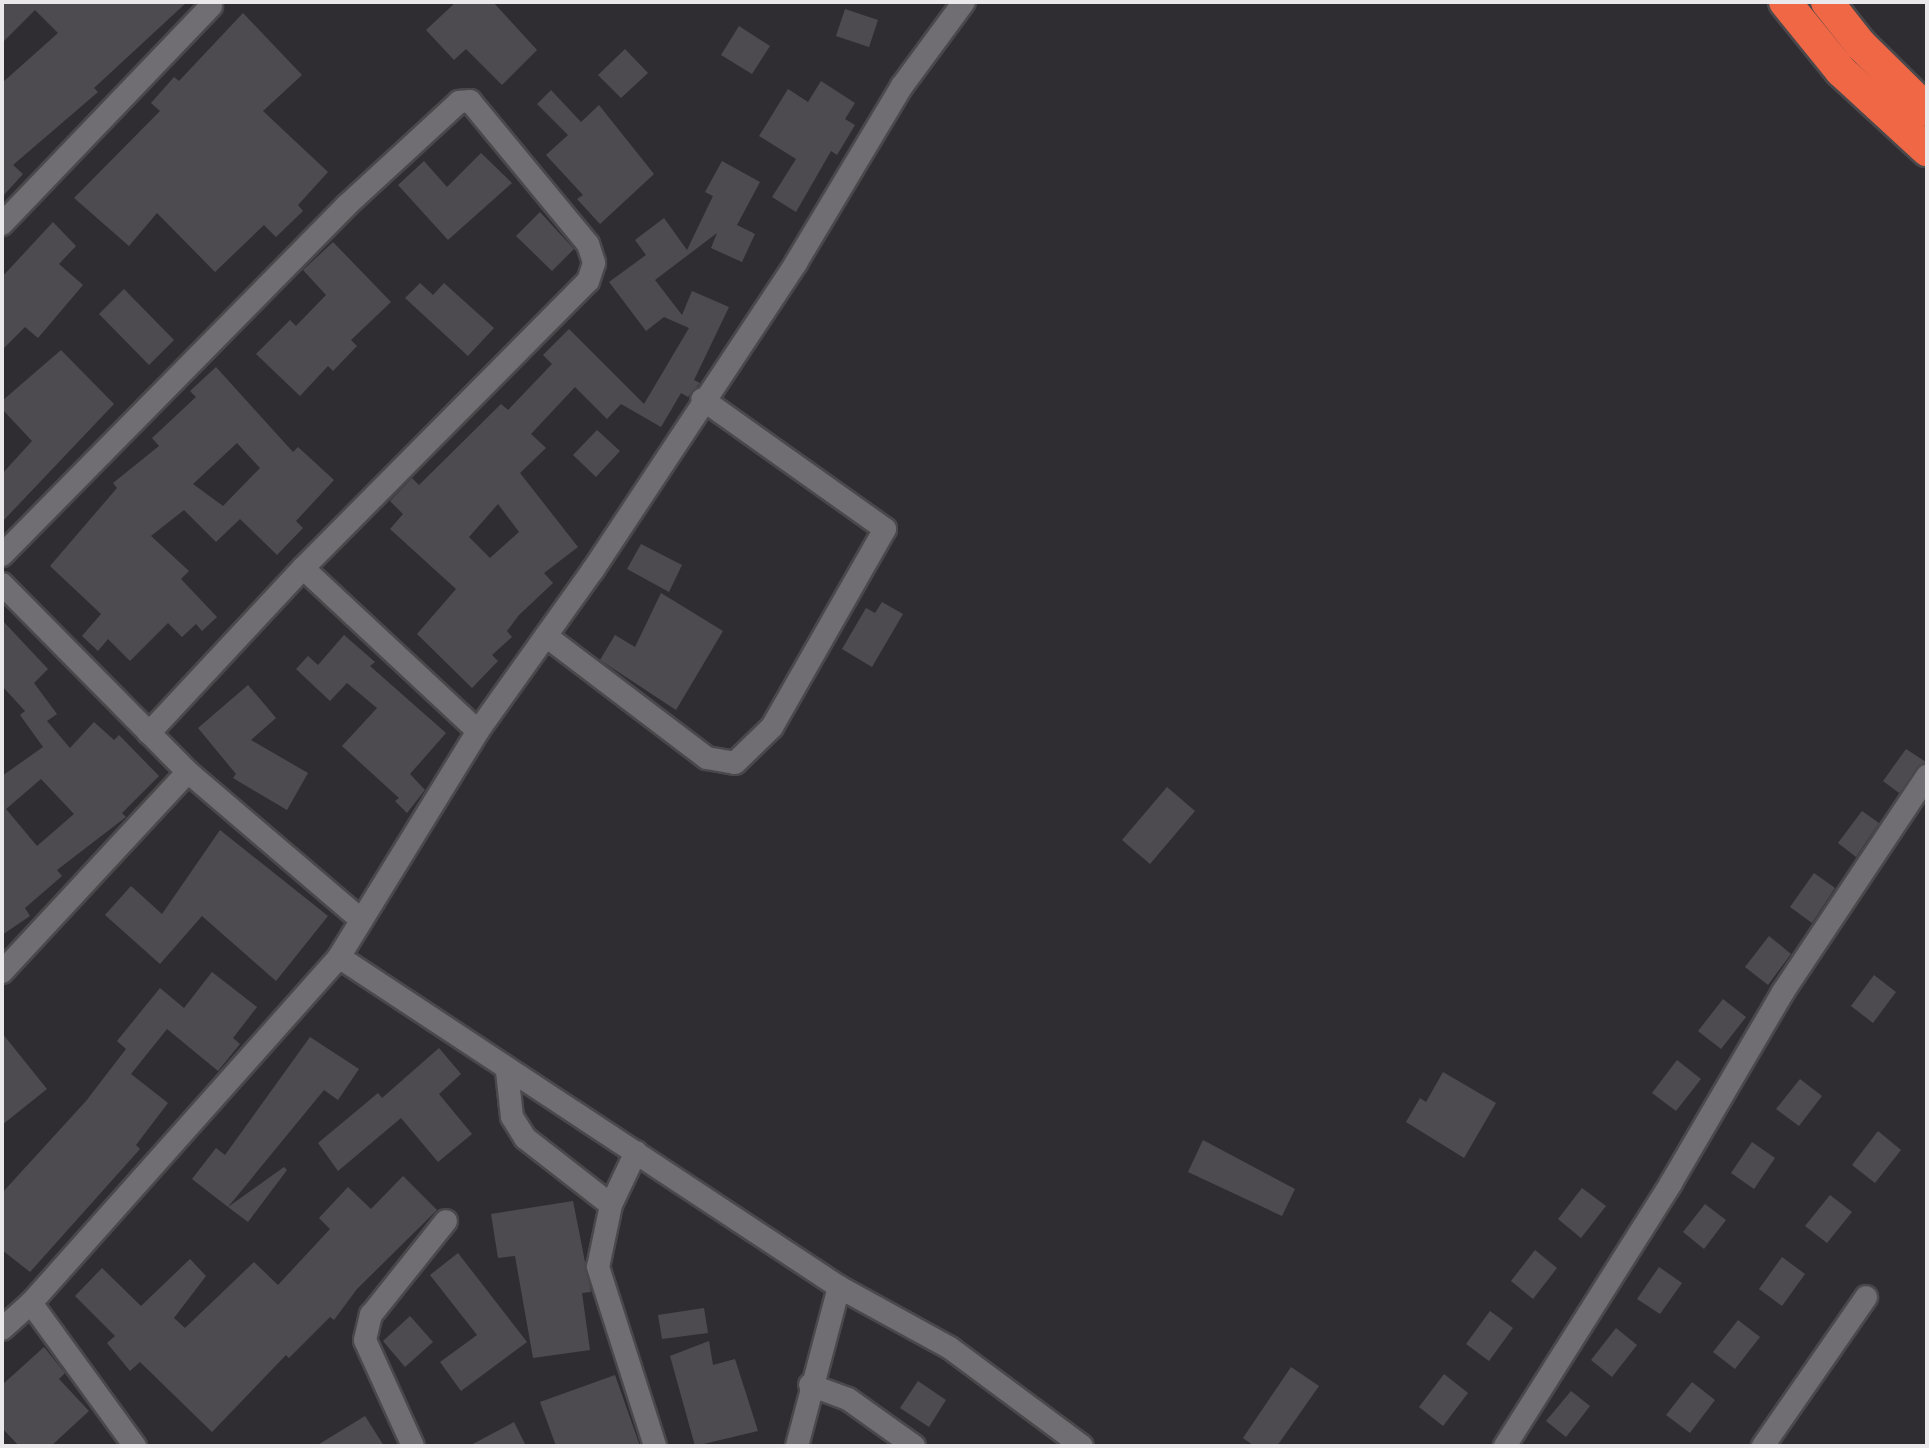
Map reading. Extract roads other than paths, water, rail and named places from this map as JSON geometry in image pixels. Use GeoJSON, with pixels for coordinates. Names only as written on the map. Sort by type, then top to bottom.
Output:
{"type":"FeatureCollection","features":[{"type":"Feature","properties":{"kind":"highway"},"geometry":{"type":"LineString","coordinates":[[1785,2],[1841,71],[1927,150]]}},
{"type":"Feature","properties":{"kind":"highway"},"geometry":{"type":"LineString","coordinates":[[1827,2],[1860,44],[1927,110]]}},
{"type":"Feature","properties":{"kind":"street"},"geometry":{"type":"LineString","coordinates":[[2,1329],[31,1303],[339,957],[478,731],[546,636],[796,263],[902,86],[964,2]]}},
{"type":"Feature","properties":{"kind":"street"},"geometry":{"type":"LineString","coordinates":[[2,224],[211,6]]}},
{"type":"Feature","properties":{"kind":"street"},"geometry":{"type":"LineString","coordinates":[[2,555],[346,206],[459,102],[470,101],[588,244],[594,263],[588,281],[303,568],[149,733]]}},
{"type":"Feature","properties":{"kind":"street"},"geometry":{"type":"LineString","coordinates":[[546,636],[707,758],[735,763],[772,727],[885,529],[702,399]]}},
{"type":"Feature","properties":{"kind":"street"},"geometry":{"type":"LineString","coordinates":[[303,568],[478,731]]}},
{"type":"Feature","properties":{"kind":"street"},"geometry":{"type":"LineString","coordinates":[[2,584],[188,772],[361,920]]}},
{"type":"Feature","properties":{"kind":"street"},"geometry":{"type":"LineString","coordinates":[[2,972],[188,772]]}},
{"type":"Feature","properties":{"kind":"street"},"geometry":{"type":"LineString","coordinates":[[1505,1446],[1671,1183],[1783,992],[1927,776]]}},
{"type":"Feature","properties":{"kind":"street"},"geometry":{"type":"LineString","coordinates":[[339,957],[507,1071],[636,1152],[839,1287],[950,1348],[1082,1446]]}},
{"type":"Feature","properties":{"kind":"street"},"geometry":{"type":"LineString","coordinates":[[507,1071],[512,1117],[525,1138],[611,1205]]}},
{"type":"Feature","properties":{"kind":"street"},"geometry":{"type":"LineString","coordinates":[[636,1152],[611,1205],[599,1249],[601,1281],[655,1446]]}},
{"type":"Feature","properties":{"kind":"street"},"geometry":{"type":"LineString","coordinates":[[413,1446],[365,1340],[371,1315],[446,1221]]}},
{"type":"Feature","properties":{"kind":"street"},"geometry":{"type":"LineString","coordinates":[[797,1446],[810,1385],[839,1287]]}},
{"type":"Feature","properties":{"kind":"street"},"geometry":{"type":"LineString","coordinates":[[1763,1446],[1866,1297]]}},
{"type":"Feature","properties":{"kind":"street"},"geometry":{"type":"LineString","coordinates":[[31,1303],[135,1446]]}},
{"type":"Feature","properties":{"kind":"street"},"geometry":{"type":"LineString","coordinates":[[810,1385],[848,1399],[914,1446]]}}]}
